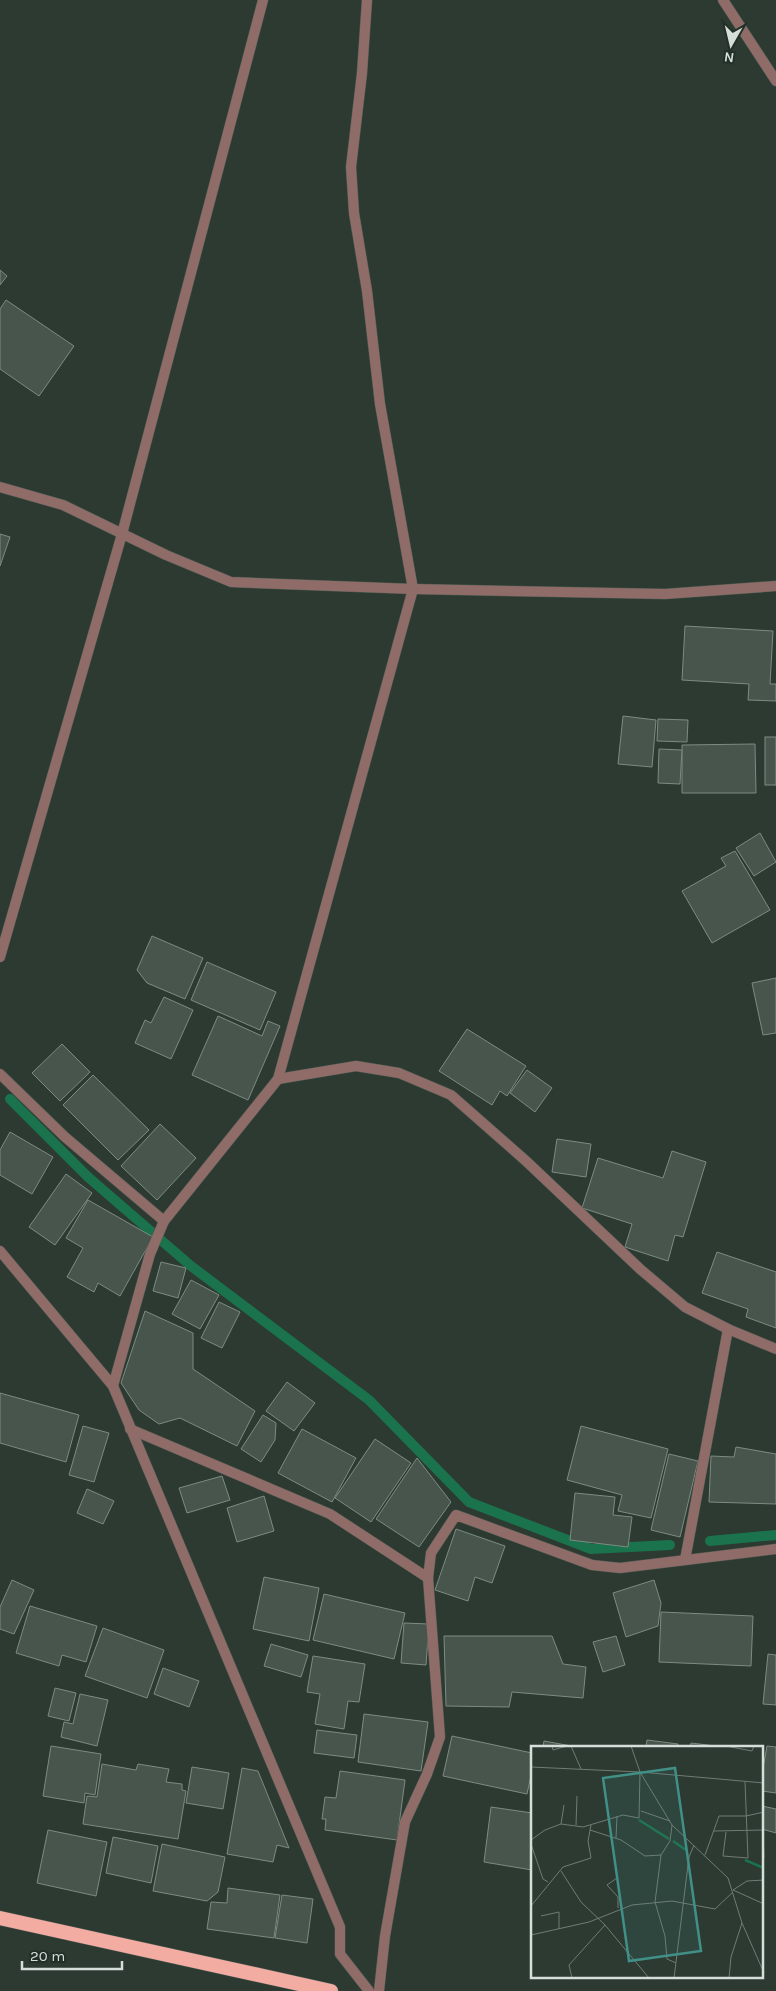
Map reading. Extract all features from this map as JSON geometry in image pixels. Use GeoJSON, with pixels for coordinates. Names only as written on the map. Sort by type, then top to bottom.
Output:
{"type":"FeatureCollection","features":[{"type":"Feature","properties":{"kind":"highway"},"geometry":{"type":"LineString","coordinates":[[0,1918],[331,1991]]}},
{"type":"Feature","properties":{"kind":"street"},"geometry":{"type":"LineString","coordinates":[[0,957],[122,534],[262,0]]}},
{"type":"Feature","properties":{"kind":"street"},"geometry":{"type":"LineString","coordinates":[[113,1386],[150,1254],[162,1226],[278,1079],[413,589],[380,404],[367,291],[354,213],[351,167],[362,73],[367,0]]}},
{"type":"Feature","properties":{"kind":"street"},"geometry":{"type":"LineString","coordinates":[[723,0],[776,81]]}},
{"type":"Feature","properties":{"kind":"street"},"geometry":{"type":"LineString","coordinates":[[0,487],[63,505],[122,534],[231,582],[413,589],[665,594],[776,586]]}},
{"type":"Feature","properties":{"kind":"street"},"geometry":{"type":"LineString","coordinates":[[278,1079],[356,1066],[399,1073],[451,1095],[526,1161],[640,1270],[685,1307],[728,1329],[776,1349]]}},
{"type":"Feature","properties":{"kind":"street"},"geometry":{"type":"LineString","coordinates":[[0,1074],[162,1226]]}},
{"type":"Feature","properties":{"kind":"street"},"geometry":{"type":"LineString","coordinates":[[0,1250],[113,1386],[340,1927],[340,1954],[370,1991]]}},
{"type":"Feature","properties":{"kind":"street"},"geometry":{"type":"LineString","coordinates":[[685,1560],[728,1329]]}},
{"type":"Feature","properties":{"kind":"street"},"geometry":{"type":"LineString","coordinates":[[130,1429],[330,1514],[428,1578]]}},
{"type":"Feature","properties":{"kind":"street"},"geometry":{"type":"LineString","coordinates":[[379,1991],[385,1936],[404,1822],[428,1774],[440,1737],[428,1578],[431,1552],[456,1515],[592,1564],[620,1568],[776,1550]]}},
{"type":"Feature","properties":{"kind":"building"},"geometry":{"type":"Polygon","coordinates":[[[0,270],[7,276],[0,285],[0,270]]]}},
{"type":"Feature","properties":{"kind":"building"},"geometry":{"type":"Polygon","coordinates":[[[6,300],[74,346],[39,396],[0,369],[0,309],[6,300]]]}},
{"type":"Feature","properties":{"kind":"building"},"geometry":{"type":"Polygon","coordinates":[[[0,534],[10,537],[0,566],[0,534]]]}},
{"type":"Feature","properties":{"kind":"building"},"geometry":{"type":"Polygon","coordinates":[[[685,626],[773,631],[770,684],[776,684],[776,701],[748,700],[749,684],[682,680],[685,626]]]}},
{"type":"Feature","properties":{"kind":"building"},"geometry":{"type":"Polygon","coordinates":[[[623,716],[656,720],[652,767],[618,764],[623,716]]]}},
{"type":"Feature","properties":{"kind":"building"},"geometry":{"type":"Polygon","coordinates":[[[658,719],[688,720],[687,742],[657,741],[658,719]]]}},
{"type":"Feature","properties":{"kind":"building"},"geometry":{"type":"Polygon","coordinates":[[[765,737],[776,737],[776,785],[765,785],[765,737]]]}},
{"type":"Feature","properties":{"kind":"building"},"geometry":{"type":"Polygon","coordinates":[[[755,744],[756,793],[682,793],[682,745],[755,744]]]}},
{"type":"Feature","properties":{"kind":"building"},"geometry":{"type":"Polygon","coordinates":[[[659,749],[682,750],[680,784],[658,783],[659,749]]]}},
{"type":"Feature","properties":{"kind":"building"},"geometry":{"type":"Polygon","coordinates":[[[760,833],[776,862],[754,876],[736,848],[760,833]]]}},
{"type":"Feature","properties":{"kind":"building"},"geometry":{"type":"Polygon","coordinates":[[[735,851],[770,910],[712,943],[682,891],[726,866],[721,858],[735,851]]]}},
{"type":"Feature","properties":{"kind":"building"},"geometry":{"type":"Polygon","coordinates":[[[152,936],[203,958],[185,999],[147,983],[137,970],[152,936]]]}},
{"type":"Feature","properties":{"kind":"building"},"geometry":{"type":"Polygon","coordinates":[[[207,962],[276,992],[260,1030],[191,1000],[207,962]]]}},
{"type":"Feature","properties":{"kind":"building"},"geometry":{"type":"Polygon","coordinates":[[[776,978],[776,1033],[763,1035],[752,983],[776,978]]]}},
{"type":"Feature","properties":{"kind":"building"},"geometry":{"type":"Polygon","coordinates":[[[164,997],[193,1010],[171,1059],[135,1043],[145,1020],[151,1023],[164,997]]]}},
{"type":"Feature","properties":{"kind":"building"},"geometry":{"type":"Polygon","coordinates":[[[218,1016],[262,1036],[268,1021],[280,1026],[248,1100],[192,1075],[218,1016]]]}},
{"type":"Feature","properties":{"kind":"building"},"geometry":{"type":"Polygon","coordinates":[[[467,1029],[526,1066],[507,1096],[500,1091],[492,1105],[439,1071],[467,1029]]]}},
{"type":"Feature","properties":{"kind":"building"},"geometry":{"type":"Polygon","coordinates":[[[62,1044],[90,1072],[60,1101],[32,1073],[62,1044]]]}},
{"type":"Feature","properties":{"kind":"building"},"geometry":{"type":"Polygon","coordinates":[[[527,1070],[552,1088],[535,1112],[510,1093],[527,1070]]]}},
{"type":"Feature","properties":{"kind":"building"},"geometry":{"type":"Polygon","coordinates":[[[93,1075],[149,1130],[118,1160],[63,1105],[93,1075]]]}},
{"type":"Feature","properties":{"kind":"building"},"geometry":{"type":"Polygon","coordinates":[[[160,1124],[196,1158],[157,1200],[121,1166],[160,1124]]]}},
{"type":"Feature","properties":{"kind":"building"},"geometry":{"type":"Polygon","coordinates":[[[10,1132],[53,1157],[32,1194],[0,1175],[0,1150],[10,1132]]]}},
{"type":"Feature","properties":{"kind":"building"},"geometry":{"type":"Polygon","coordinates":[[[557,1139],[591,1144],[586,1177],[552,1172],[557,1139]]]}},
{"type":"Feature","properties":{"kind":"building"},"geometry":{"type":"Polygon","coordinates":[[[672,1151],[706,1162],[683,1237],[675,1235],[668,1261],[625,1247],[632,1224],[582,1208],[598,1158],[663,1178],[672,1151]]]}},
{"type":"Feature","properties":{"kind":"building"},"geometry":{"type":"Polygon","coordinates":[[[66,1174],[92,1193],[55,1245],[29,1227],[66,1174]]]}},
{"type":"Feature","properties":{"kind":"building"},"geometry":{"type":"Polygon","coordinates":[[[88,1200],[153,1237],[120,1296],[98,1283],[94,1292],[67,1277],[83,1248],[66,1238],[88,1200]]]}},
{"type":"Feature","properties":{"kind":"building"},"geometry":{"type":"Polygon","coordinates":[[[717,1252],[776,1272],[776,1328],[746,1317],[748,1309],[702,1293],[717,1252]]]}},
{"type":"Feature","properties":{"kind":"building"},"geometry":{"type":"Polygon","coordinates":[[[161,1262],[186,1268],[178,1298],[153,1291],[161,1262]]]}},
{"type":"Feature","properties":{"kind":"building"},"geometry":{"type":"Polygon","coordinates":[[[191,1280],[219,1295],[200,1329],[172,1314],[191,1280]]]}},
{"type":"Feature","properties":{"kind":"building"},"geometry":{"type":"Polygon","coordinates":[[[219,1302],[240,1312],[222,1348],[201,1338],[219,1302]]]}},
{"type":"Feature","properties":{"kind":"building"},"geometry":{"type":"Polygon","coordinates":[[[145,1311],[193,1333],[193,1369],[255,1411],[237,1446],[180,1418],[159,1424],[139,1410],[121,1383],[145,1311]]]}},
{"type":"Feature","properties":{"kind":"building"},"geometry":{"type":"Polygon","coordinates":[[[287,1382],[315,1403],[294,1431],[266,1411],[287,1382]]]}},
{"type":"Feature","properties":{"kind":"building"},"geometry":{"type":"Polygon","coordinates":[[[0,1393],[79,1415],[66,1462],[0,1443],[0,1393]]]}},
{"type":"Feature","properties":{"kind":"building"},"geometry":{"type":"Polygon","coordinates":[[[263,1415],[276,1423],[275,1440],[261,1462],[241,1449],[263,1415]]]}},
{"type":"Feature","properties":{"kind":"building"},"geometry":{"type":"Polygon","coordinates":[[[83,1426],[109,1433],[94,1482],[69,1475],[83,1426]]]}},
{"type":"Feature","properties":{"kind":"building"},"geometry":{"type":"Polygon","coordinates":[[[581,1426],[668,1449],[651,1518],[618,1511],[622,1495],[567,1480],[581,1426]]]}},
{"type":"Feature","properties":{"kind":"building"},"geometry":{"type":"Polygon","coordinates":[[[302,1429],[356,1458],[332,1502],[278,1473],[302,1429]]]}},
{"type":"Feature","properties":{"kind":"building"},"geometry":{"type":"Polygon","coordinates":[[[375,1439],[411,1463],[371,1522],[335,1498],[375,1439]]]}},
{"type":"Feature","properties":{"kind":"building"},"geometry":{"type":"Polygon","coordinates":[[[736,1447],[776,1454],[776,1504],[709,1502],[711,1456],[734,1457],[736,1447]]]}},
{"type":"Feature","properties":{"kind":"building"},"geometry":{"type":"Polygon","coordinates":[[[669,1454],[698,1461],[680,1537],[651,1530],[669,1454]]]}},
{"type":"Feature","properties":{"kind":"building"},"geometry":{"type":"Polygon","coordinates":[[[417,1458],[451,1502],[419,1547],[376,1519],[417,1458]]]}},
{"type":"Feature","properties":{"kind":"building"},"geometry":{"type":"Polygon","coordinates":[[[222,1476],[230,1500],[187,1513],[179,1488],[222,1476]]]}},
{"type":"Feature","properties":{"kind":"building"},"geometry":{"type":"Polygon","coordinates":[[[87,1489],[114,1501],[103,1524],[77,1513],[87,1489]]]}},
{"type":"Feature","properties":{"kind":"building"},"geometry":{"type":"Polygon","coordinates":[[[575,1493],[615,1497],[613,1515],[632,1517],[628,1547],[570,1540],[575,1493]]]}},
{"type":"Feature","properties":{"kind":"building"},"geometry":{"type":"Polygon","coordinates":[[[264,1496],[274,1531],[237,1542],[227,1508],[264,1496]]]}},
{"type":"Feature","properties":{"kind":"building"},"geometry":{"type":"Polygon","coordinates":[[[456,1529],[505,1546],[492,1583],[475,1577],[468,1601],[435,1590],[456,1529]]]}},
{"type":"Feature","properties":{"kind":"building"},"geometry":{"type":"Polygon","coordinates":[[[264,1577],[319,1588],[309,1641],[253,1629],[264,1577]]]}},
{"type":"Feature","properties":{"kind":"building"},"geometry":{"type":"Polygon","coordinates":[[[12,1580],[34,1590],[14,1634],[0,1629],[0,1607],[12,1580]]]}},
{"type":"Feature","properties":{"kind":"building"},"geometry":{"type":"Polygon","coordinates":[[[654,1580],[661,1603],[658,1626],[626,1637],[613,1593],[654,1580]]]}},
{"type":"Feature","properties":{"kind":"building"},"geometry":{"type":"Polygon","coordinates":[[[324,1594],[405,1613],[394,1659],[313,1640],[324,1594]]]}},
{"type":"Feature","properties":{"kind":"building"},"geometry":{"type":"Polygon","coordinates":[[[30,1606],[97,1626],[86,1662],[62,1655],[59,1666],[16,1653],[30,1606]]]}},
{"type":"Feature","properties":{"kind":"building"},"geometry":{"type":"Polygon","coordinates":[[[661,1612],[753,1616],[751,1666],[659,1662],[661,1612]]]}},
{"type":"Feature","properties":{"kind":"building"},"geometry":{"type":"Polygon","coordinates":[[[404,1623],[429,1624],[426,1665],[401,1663],[404,1623]]]}},
{"type":"Feature","properties":{"kind":"building"},"geometry":{"type":"Polygon","coordinates":[[[103,1628],[164,1650],[147,1698],[85,1676],[103,1628]]]}},
{"type":"Feature","properties":{"kind":"building"},"geometry":{"type":"Polygon","coordinates":[[[444,1636],[552,1636],[563,1664],[586,1667],[583,1698],[512,1692],[509,1707],[446,1706],[444,1636]]]}},
{"type":"Feature","properties":{"kind":"building"},"geometry":{"type":"Polygon","coordinates":[[[616,1636],[625,1665],[603,1672],[593,1642],[616,1636]]]}},
{"type":"Feature","properties":{"kind":"building"},"geometry":{"type":"Polygon","coordinates":[[[271,1644],[308,1655],[301,1677],[264,1666],[271,1644]]]}},
{"type":"Feature","properties":{"kind":"building"},"geometry":{"type":"Polygon","coordinates":[[[768,1654],[776,1655],[776,1705],[763,1704],[768,1654]]]}},
{"type":"Feature","properties":{"kind":"building"},"geometry":{"type":"Polygon","coordinates":[[[313,1656],[365,1664],[359,1702],[348,1701],[344,1729],[315,1724],[320,1694],[307,1692],[313,1656]]]}},
{"type":"Feature","properties":{"kind":"building"},"geometry":{"type":"Polygon","coordinates":[[[163,1668],[199,1681],[189,1707],[154,1694],[163,1668]]]}},
{"type":"Feature","properties":{"kind":"building"},"geometry":{"type":"Polygon","coordinates":[[[55,1688],[76,1693],[69,1721],[48,1716],[55,1688]]]}},
{"type":"Feature","properties":{"kind":"building"},"geometry":{"type":"Polygon","coordinates":[[[80,1694],[108,1700],[97,1746],[61,1737],[64,1722],[73,1724],[80,1694]]]}},
{"type":"Feature","properties":{"kind":"building"},"geometry":{"type":"Polygon","coordinates":[[[364,1714],[428,1722],[421,1771],[358,1762],[364,1714]]]}},
{"type":"Feature","properties":{"kind":"building"},"geometry":{"type":"Polygon","coordinates":[[[317,1730],[357,1735],[354,1758],[314,1753],[317,1730]]]}},
{"type":"Feature","properties":{"kind":"building"},"geometry":{"type":"Polygon","coordinates":[[[452,1736],[531,1753],[531,1776],[527,1794],[443,1776],[452,1736]]]}},
{"type":"Feature","properties":{"kind":"building"},"geometry":{"type":"Polygon","coordinates":[[[647,1740],[678,1744],[678,1746],[646,1746],[647,1740]]]}},
{"type":"Feature","properties":{"kind":"building"},"geometry":{"type":"Polygon","coordinates":[[[544,1741],[572,1746],[543,1746],[544,1741]]]}},
{"type":"Feature","properties":{"kind":"building"},"geometry":{"type":"Polygon","coordinates":[[[691,1743],[716,1746],[690,1746],[691,1743]]]}},
{"type":"Feature","properties":{"kind":"building"},"geometry":{"type":"Polygon","coordinates":[[[51,1746],[101,1754],[95,1795],[85,1793],[84,1803],[43,1796],[51,1746]]]}},
{"type":"Feature","properties":{"kind":"building"},"geometry":{"type":"Polygon","coordinates":[[[767,1746],[776,1747],[776,1793],[764,1791],[764,1763],[767,1746]]]}},
{"type":"Feature","properties":{"kind":"building"},"geometry":{"type":"Polygon","coordinates":[[[102,1764],[136,1770],[138,1764],[169,1769],[166,1782],[182,1784],[182,1790],[186,1791],[178,1839],[83,1824],[87,1796],[97,1797],[102,1764]]]}},
{"type":"Feature","properties":{"kind":"building"},"geometry":{"type":"Polygon","coordinates":[[[192,1767],[229,1773],[223,1809],[186,1803],[192,1767]]]}},
{"type":"Feature","properties":{"kind":"building"},"geometry":{"type":"Polygon","coordinates":[[[242,1768],[258,1771],[289,1848],[277,1845],[273,1862],[227,1854],[242,1768]]]}},
{"type":"Feature","properties":{"kind":"building"},"geometry":{"type":"Polygon","coordinates":[[[340,1771],[405,1780],[397,1840],[325,1830],[326,1819],[322,1819],[325,1797],[336,1798],[340,1771]]]}},
{"type":"Feature","properties":{"kind":"building"},"geometry":{"type":"Polygon","coordinates":[[[764,1806],[776,1809],[776,1833],[764,1830],[764,1806]]]}},
{"type":"Feature","properties":{"kind":"building"},"geometry":{"type":"Polygon","coordinates":[[[491,1807],[531,1813],[531,1870],[484,1862],[491,1807]]]}},
{"type":"Feature","properties":{"kind":"building"},"geometry":{"type":"Polygon","coordinates":[[[48,1830],[107,1842],[96,1896],[37,1883],[48,1830]]]}},
{"type":"Feature","properties":{"kind":"building"},"geometry":{"type":"Polygon","coordinates":[[[113,1837],[158,1846],[151,1883],[106,1873],[113,1837]]]}},
{"type":"Feature","properties":{"kind":"building"},"geometry":{"type":"Polygon","coordinates":[[[162,1844],[225,1857],[218,1892],[207,1901],[153,1891],[162,1844]]]}},
{"type":"Feature","properties":{"kind":"building"},"geometry":{"type":"Polygon","coordinates":[[[228,1888],[280,1895],[274,1938],[207,1929],[211,1902],[227,1903],[228,1888]]]}},
{"type":"Feature","properties":{"kind":"building"},"geometry":{"type":"Polygon","coordinates":[[[282,1895],[313,1899],[307,1943],[275,1938],[282,1895]]]}},
{"type":"Feature","properties":{"kind":"waterway"},"geometry":{"type":"LineString","coordinates":[[10,1099],[88,1177],[191,1266],[369,1400],[469,1502],[591,1549],[670,1545]]}},
{"type":"Feature","properties":{"kind":"waterway"},"geometry":{"type":"LineString","coordinates":[[710,1541],[776,1535]]}}]}
